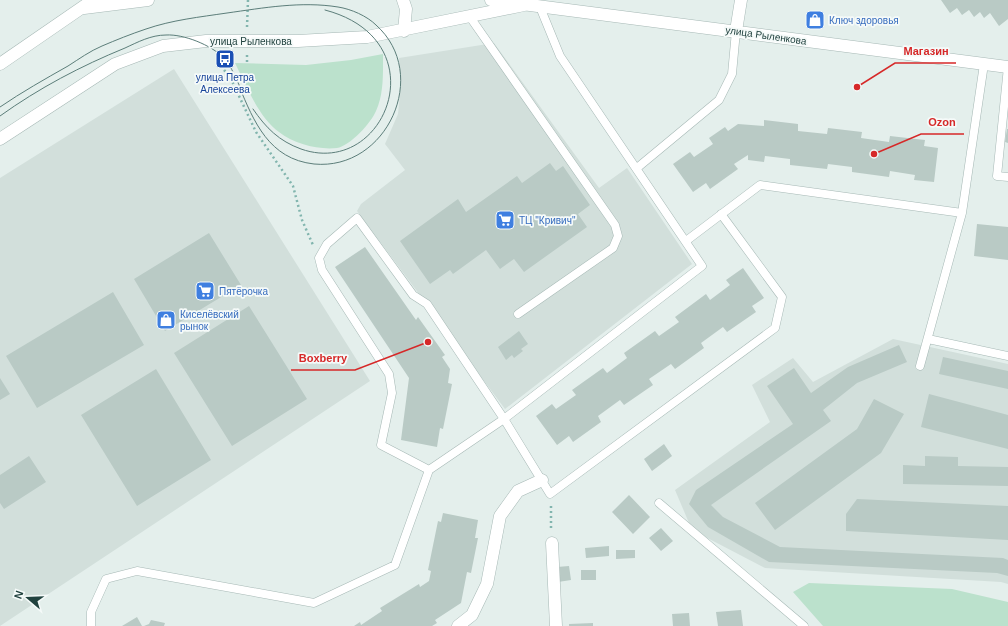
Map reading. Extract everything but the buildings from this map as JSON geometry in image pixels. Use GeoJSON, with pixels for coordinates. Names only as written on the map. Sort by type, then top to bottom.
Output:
{"type":"FeatureCollection","features":[{"type":"Feature","properties":{"kind":"street"},"geometry":{"type":"LineString","coordinates":[[0,64],[93,0]]}},
{"type":"Feature","properties":{"kind":"street"},"geometry":{"type":"LineString","coordinates":[[83,8],[148,0]]}},
{"type":"Feature","properties":{"kind":"street"},"geometry":{"type":"LineString","coordinates":[[403,0],[406,9],[404,31]]}},
{"type":"Feature","properties":{"kind":"street","name":"улица Рыленкова"},"geometry":{"type":"LineString","coordinates":[[491,0],[524,6],[736,31],[1008,67]]}},
{"type":"Feature","properties":{"kind":"street"},"geometry":{"type":"LineString","coordinates":[[736,31],[741,0]]}},
{"type":"Feature","properties":{"kind":"street","name":"улица Рыленкова"},"geometry":{"type":"LineString","coordinates":[[0,139],[115,64],[163,46],[206,41],[298,41],[367,37],[404,31],[524,6]]}},
{"type":"Feature","properties":{"kind":"street"},"geometry":{"type":"LineString","coordinates":[[458,626],[472,615],[486,584],[500,516],[518,491],[542,480]]}},
{"type":"Feature","properties":{"kind":"street"},"geometry":{"type":"LineString","coordinates":[[552,543],[556,626]]}},
{"type":"Feature","properties":{"kind":"lane"},"geometry":{"type":"LineString","coordinates":[[90,626],[91,612],[106,579],[137,571],[314,603],[395,565],[429,470],[504,419],[702,266],[560,56],[540,8]]}},
{"type":"Feature","properties":{"kind":"lane"},"geometry":{"type":"LineString","coordinates":[[470,17],[615,225],[618,236],[613,248],[518,314]]}},
{"type":"Feature","properties":{"kind":"lane"},"geometry":{"type":"LineString","coordinates":[[637,168],[719,100],[732,74],[736,31]]}},
{"type":"Feature","properties":{"kind":"lane"},"geometry":{"type":"LineString","coordinates":[[920,366],[962,213],[984,64]]}},
{"type":"Feature","properties":{"kind":"lane"},"geometry":{"type":"LineString","coordinates":[[1008,67],[997,176],[1008,177]]}},
{"type":"Feature","properties":{"kind":"lane"},"geometry":{"type":"LineString","coordinates":[[686,241],[760,185],[962,213]]}},
{"type":"Feature","properties":{"kind":"lane"},"geometry":{"type":"LineString","coordinates":[[429,470],[381,445],[392,393],[389,374],[322,270],[319,258],[326,244],[357,218],[413,295],[427,304],[504,419],[550,494],[775,328],[782,297],[721,214]]}},
{"type":"Feature","properties":{"kind":"lane"},"geometry":{"type":"LineString","coordinates":[[928,339],[1008,356]]}},
{"type":"Feature","properties":{"kind":"lane"},"geometry":{"type":"LineString","coordinates":[[658,503],[804,626]]}},
{"type":"Feature","properties":{"kind":"path"},"geometry":{"type":"LineString","coordinates":[[218,62],[231,79],[256,132],[293,186],[302,220],[319,258]]}},
{"type":"Feature","properties":{"kind":"path"},"geometry":{"type":"LineString","coordinates":[[550,494],[552,543]]}},
{"type":"Feature","properties":{"kind":"shaded area"},"geometry":{"type":"Polygon","coordinates":[[[494,43],[599,188],[627,168],[692,264],[505,409],[357,211],[361,204],[405,170],[385,144],[398,114],[401,84],[399,58],[494,43]]]}},
{"type":"Feature","properties":{"kind":"shaded area","name":"Киселёвский рынок"},"geometry":{"type":"Polygon","coordinates":[[[174,69],[370,381],[0,626],[0,178],[174,69]]]}},
{"type":"Feature","properties":{"kind":"shaded area"},"geometry":{"type":"Polygon","coordinates":[[[893,339],[1008,364],[1008,584],[1001,582],[765,568],[692,530],[675,490],[770,422],[752,385],[793,358],[813,382],[893,339]]]}},
{"type":"Feature","properties":{"kind":"green space"},"geometry":{"type":"Polygon","coordinates":[[[383,54],[382,90],[376,111],[370,122],[354,139],[337,148],[322,148],[306,145],[292,140],[279,132],[259,110],[235,63],[306,65],[351,60],[383,54]]]}},
{"type":"Feature","properties":{"kind":"green space"},"geometry":{"type":"Polygon","coordinates":[[[809,583],[952,589],[1008,602],[1008,626],[823,626],[793,592],[809,583]]]}},
{"type":"Feature","properties":{"kind":"tram line"},"geometry":{"type":"LineString","coordinates":[[0,107],[93,50],[135,33],[166,23],[186,19],[282,6],[324,5],[343,8],[363,16],[376,25],[392,45],[400,68],[400,92],[393,116],[380,136],[362,152],[340,162],[314,164],[298,161],[285,155],[274,147],[257,125],[239,86]]}},
{"type":"Feature","properties":{"kind":"tram line"},"geometry":{"type":"LineString","coordinates":[[253,109],[274,133],[286,142],[301,149],[331,153],[357,144],[376,126],[388,102],[390,75],[382,49],[360,26],[325,10]]}},
{"type":"Feature","properties":{"kind":"tram line"},"geometry":{"type":"LineString","coordinates":[[0,116],[30,96],[76,70],[140,41],[160,35],[173,35],[189,38],[219,53],[232,69],[242,90]]}},
{"type":"Feature","properties":{"kind":"place","name":"Ключ здоровья"},"geometry":{"type":"Point","coordinates":[815,20]}},
{"type":"Feature","properties":{"kind":"place","name":"улица Петра Алексеева"},"geometry":{"type":"Point","coordinates":[225,59]}},
{"type":"Feature","properties":{"kind":"place","name":"Магазин"},"geometry":{"type":"Point","coordinates":[857,87]}},
{"type":"Feature","properties":{"kind":"place","name":"Ozon"},"geometry":{"type":"Point","coordinates":[874,154]}},
{"type":"Feature","properties":{"kind":"place","name":"ТЦ \"Кривич\""},"geometry":{"type":"Point","coordinates":[505,220]}},
{"type":"Feature","properties":{"kind":"place","name":"Пятёрочка"},"geometry":{"type":"Point","coordinates":[205,291]}},
{"type":"Feature","properties":{"kind":"place","name":"Киселёвский рынок"},"geometry":{"type":"Point","coordinates":[166,320]}},
{"type":"Feature","properties":{"kind":"place","name":"Boxberry"},"geometry":{"type":"Point","coordinates":[428,342]}}]}
